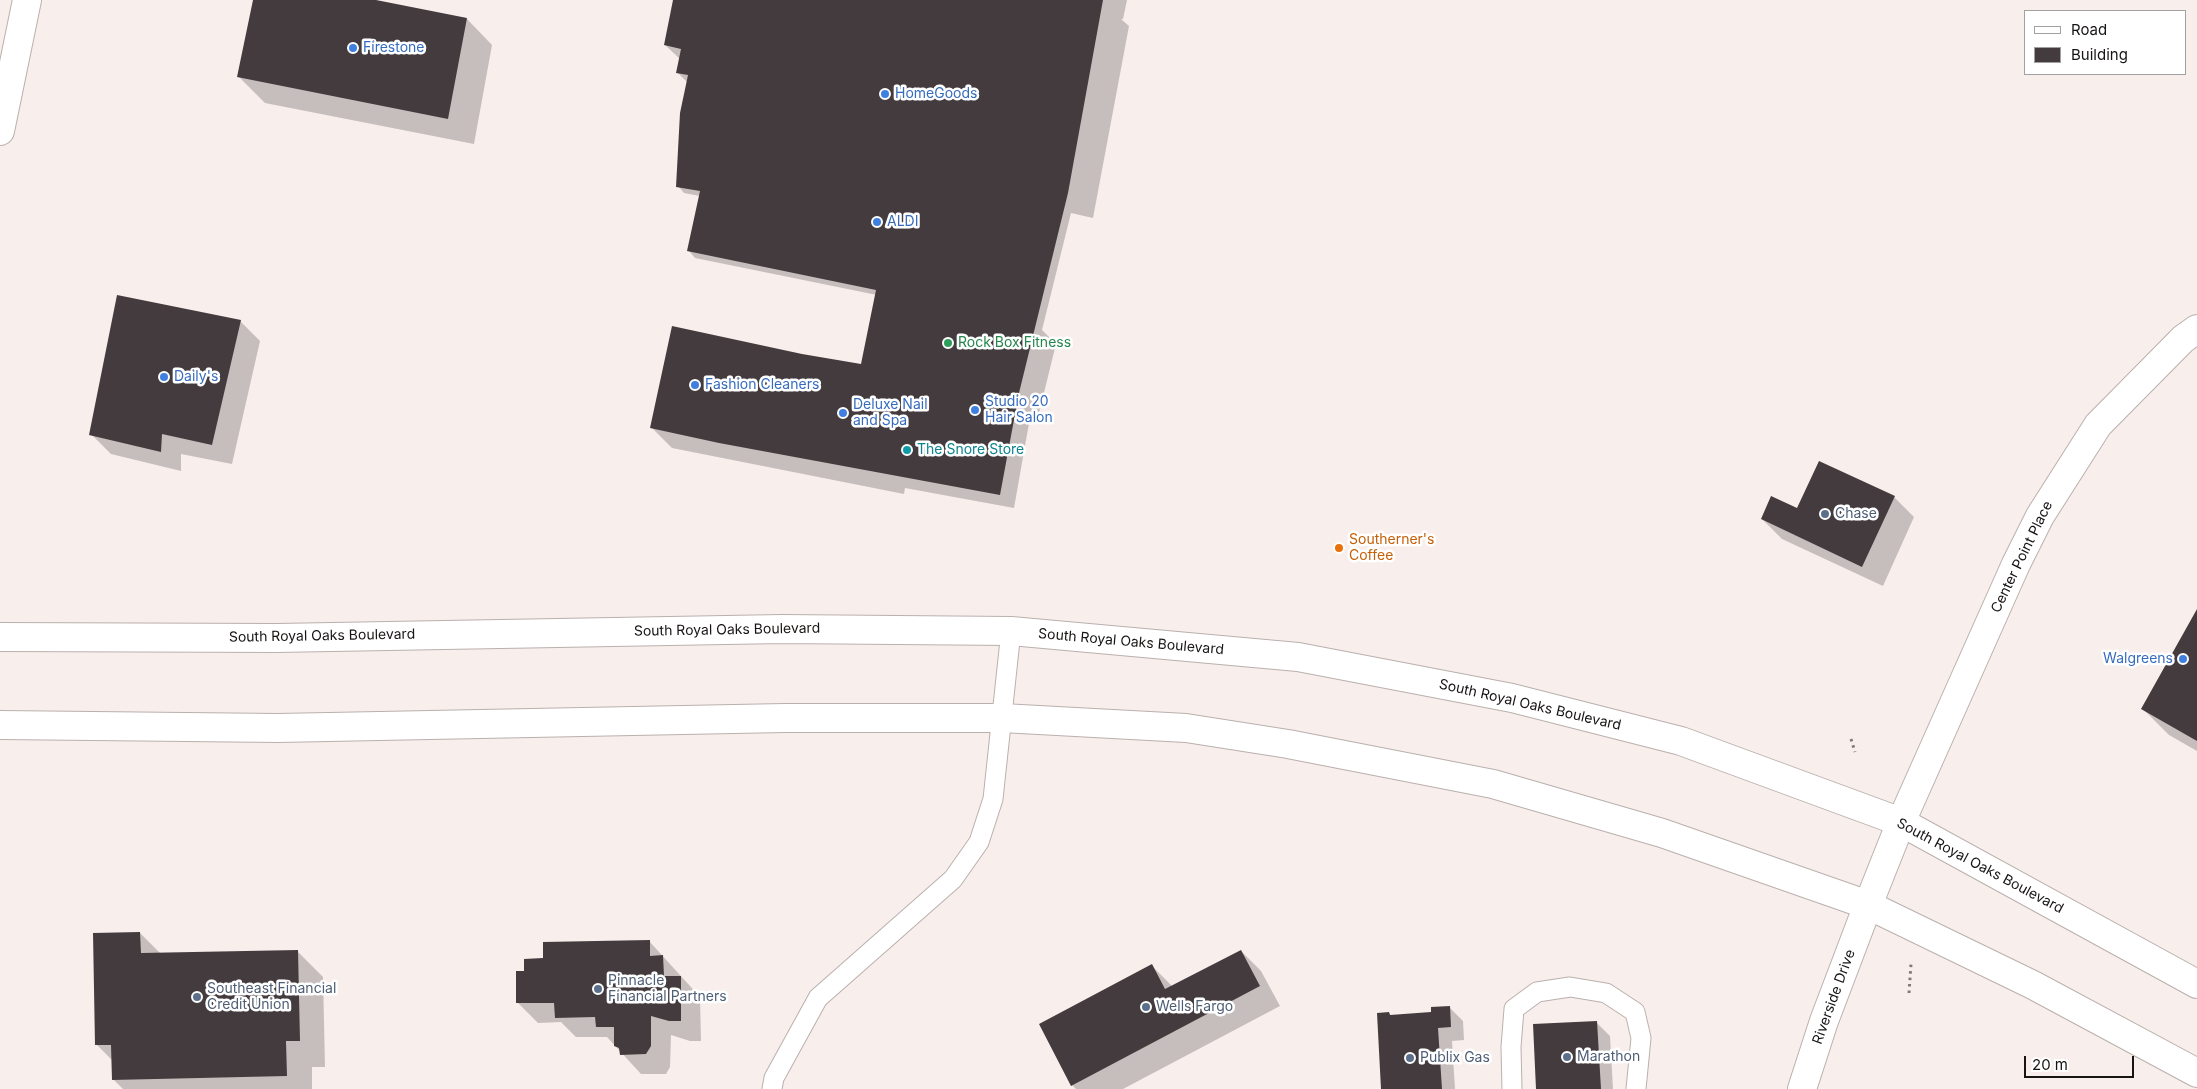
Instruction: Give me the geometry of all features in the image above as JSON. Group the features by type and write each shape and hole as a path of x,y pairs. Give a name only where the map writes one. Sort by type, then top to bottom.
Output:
{"main road":[{"path":"0,131 26,0"},
{"name":"Center Point Place","path":"1868,905 1901,822 2016,564 2040,516 2098,425 2184,339 2197,329"},
{"name":"South Royal Oaks Boulevard","path":"0,637 276,638 782,629 1011,632 1298,656 1512,698 1681,741 1901,822 2197,984"},
{"path":"0,724 278,728 775,718 1002,718 1186,728 1288,744 1486,783 1662,833 1868,905 2034,984 2197,1073"},
{"name":"Riverside Drive","path":"1802,1089 1824,1021 1868,905"}],"lane":[{"path":"772,1089 774,1078 818,998 953,879 979,842 994,799 1011,632"},
{"path":"1512,1089 1511,1047 1514,1009 1537,992 1570,986 1606,993 1636,1012 1641,1038 1636,1089"}],"path":[{"path":"1851,739 1855,752"},
{"path":"1909,993 1911,964"}],"building":[{"name":"Firestone","path":"253,0 376,0 467,18 448,119 237,77"},
{"path":"673,0 1103,0 1068,193 1019,393 1000,495 719,443 650,428 672,326 802,354 861,364 876,290 687,251 700,191 676,187 680,113 688,75 676,73 681,49 664,45"},
{"name":"Daily's","path":"117,295 241,320 212,445 162,434 161,452 89,435"},
{"name":"Chase","path":"1819,461 1895,496 1862,567 1761,519 1771,496 1797,508"},
{"name":"Walgreens","path":"2197,609 2197,741 2141,709"},
{"name":"Southeast Financial Credit Union","path":"140,932 141,953 298,950 300,1041 286,1041 287,1076 112,1080 111,1045 95,1045 93,933"},
{"name":"Pinnacle Financial Partners","path":"650,940 650,956 663,955 664,976 681,976 681,1021 669,1021 651,1016 651,1046 646,1054 620,1055 619,1048 614,1046 614,1027 596,1027 595,1017 555,1018 554,1003 516,1003 516,971 524,971 524,959 543,958 543,942"},
{"name":"Wells Fargo","path":"1241,950 1260,986 1071,1086 1039,1024 1152,964 1165,989"},
{"name":"Publix Gas","path":"1450,1006 1451,1027 1438,1028 1442,1089 1381,1089 1377,1013 1389,1012 1390,1015 1431,1012 1431,1007"},
{"name":"Marathon","path":"1597,1021 1601,1089 1536,1089 1533,1024"}],"place":[{"name":"Firestone","path":"353,48"},
{"name":"HomeGoods","path":"885,94"},
{"name":"ALDI","path":"877,222"},
{"name":"Rock Box Fitness","path":"948,343"},
{"name":"Daily's","path":"164,377"},
{"name":"Fashion Cleaners","path":"695,385"},
{"name":"Studio 20 Hair Salon","path":"975,410"},
{"name":"Deluxe Nail and Spa","path":"843,413"},
{"name":"The Snore Store","path":"907,450"},
{"name":"Chase","path":"1825,514"},
{"name":"Southerner's Coffee","path":"1339,548"},
{"name":"Walgreens","path":"2183,659"},
{"name":"Pinnacle Financial Partners","path":"598,989"},
{"name":"Southeast Financial Credit Union","path":"197,997"},
{"name":"Wells Fargo","path":"1146,1007"},
{"name":"Marathon","path":"1567,1057"},
{"name":"Publix Gas","path":"1410,1058"}]}
